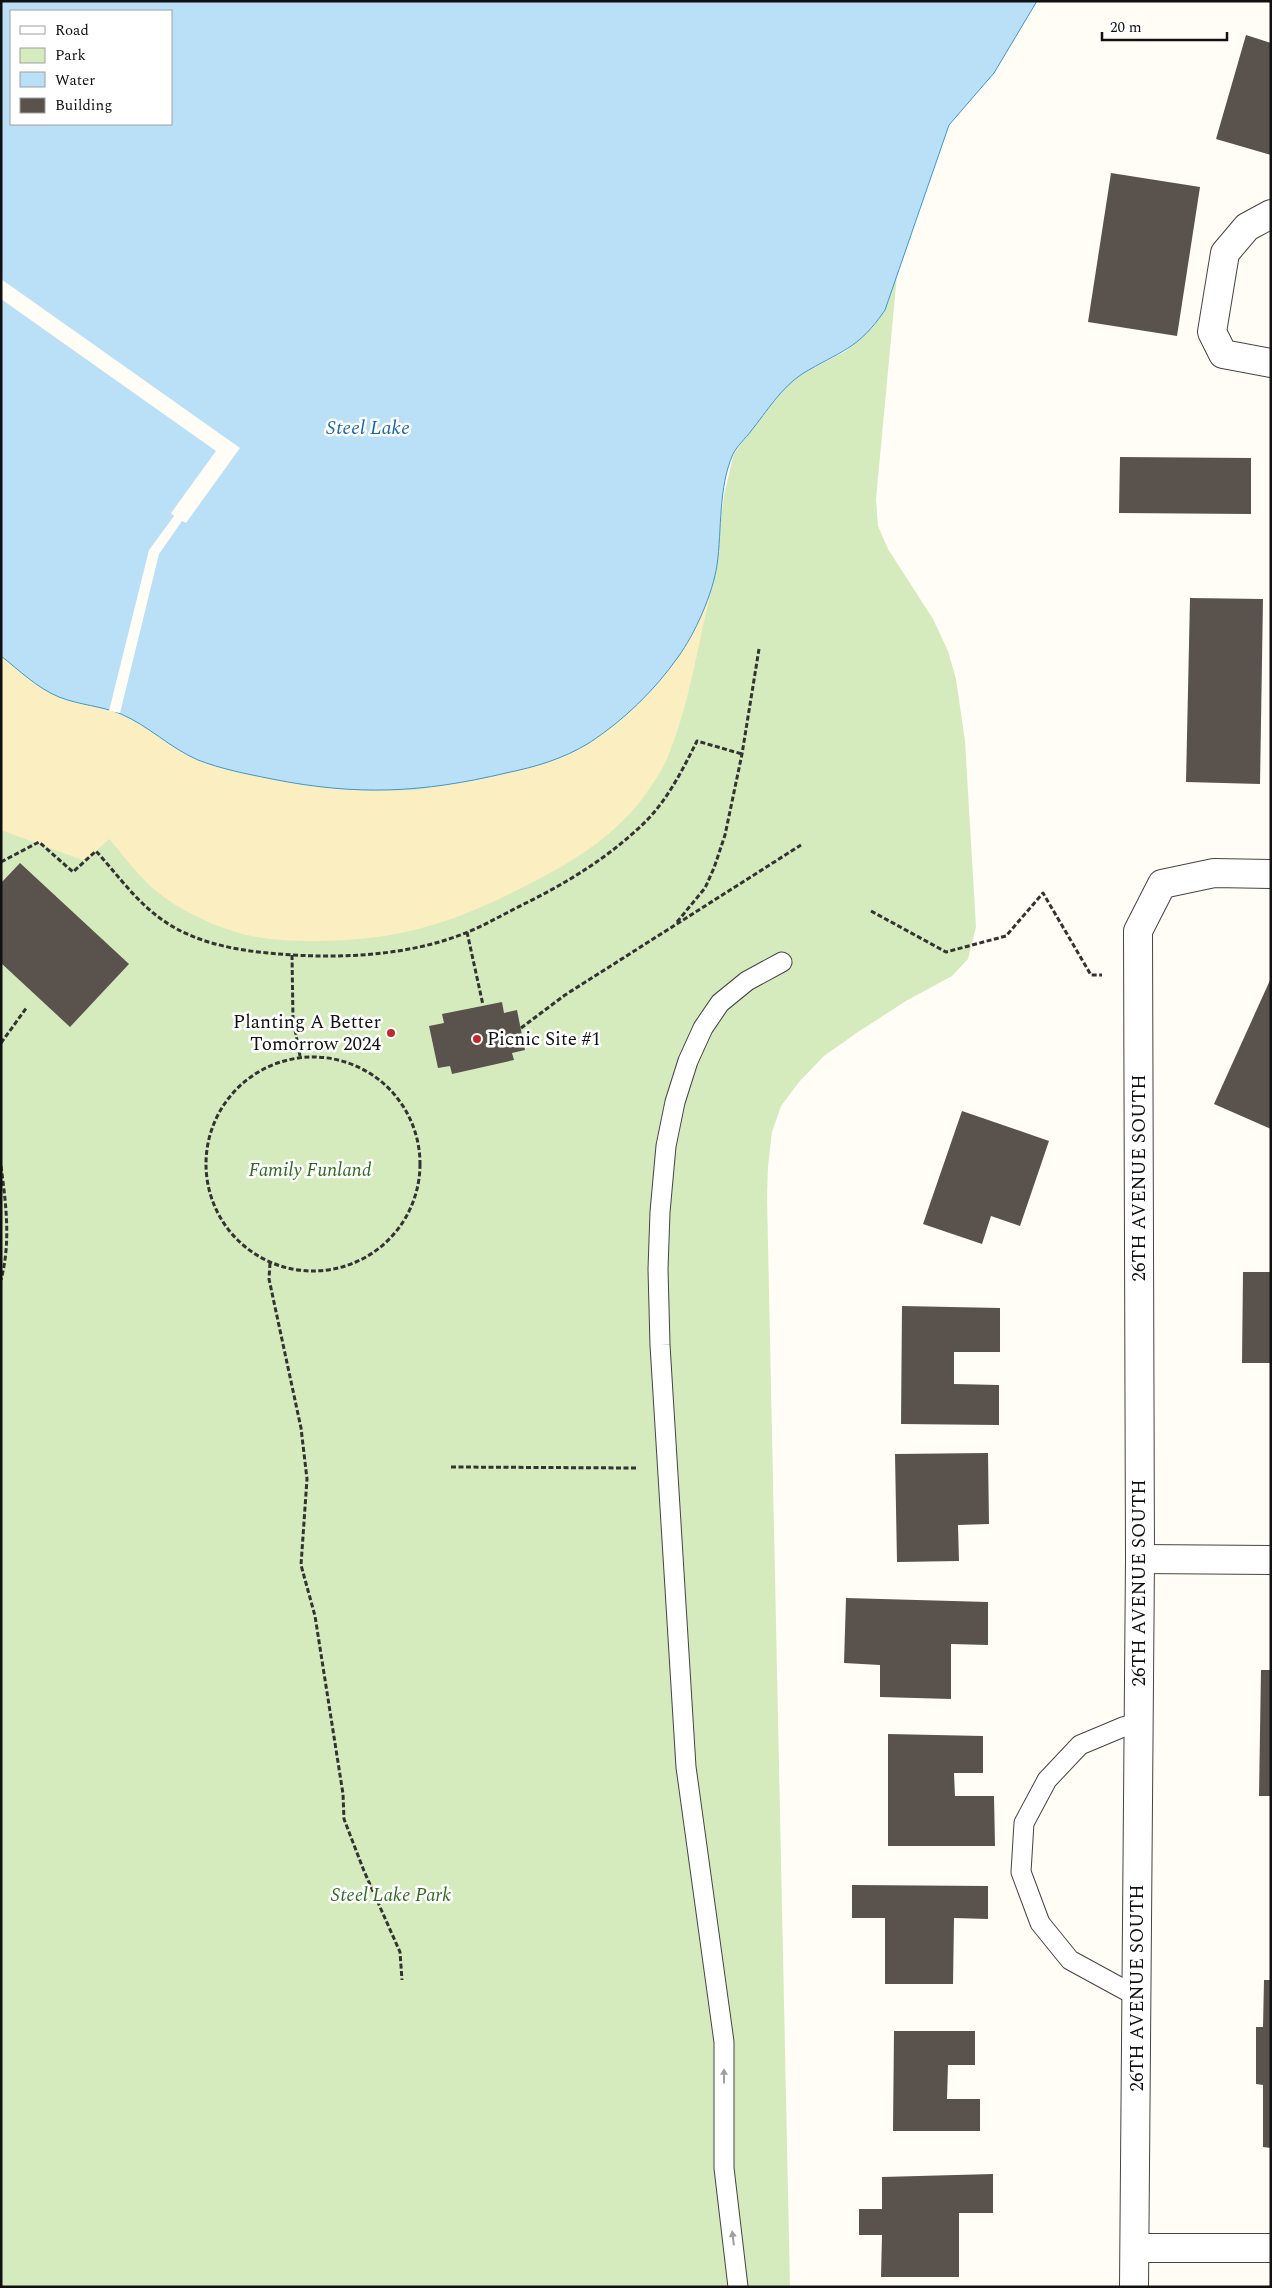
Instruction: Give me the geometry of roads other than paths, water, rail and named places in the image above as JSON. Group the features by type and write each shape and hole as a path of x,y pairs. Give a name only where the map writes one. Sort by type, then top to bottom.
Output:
{"street":[{"path":"1271,214 1247,227 1225,254 1212,332 1223,354 1271,363"},
{"name":"26TH AVENUE SOUTH","path":"1134,2287 1140,1559 1138,932 1162,884 1214,873 1271,874"},
{"path":"1140,1559 1271,1560"},
{"path":"1135,2248 1271,2248"}],"lane":[{"path":"738,2287 724,2168 724,2042 686,1767 660,1345 658,1270 660,1212 666,1146 674,1102 688,1061 703,1028 720,1003 747,981 782,962"},
{"path":"1136,1996 1070,1960 1040,1923 1021,1872 1024,1823 1047,1780 1080,1745 1123,1727 1138,1723"}],"water":[{"name":"Steel Lake","path":"1,1 1037,1 994,73 949,125 885,310 866,334 857,342 802,374 787,386 733,454 725,481 715,576 712,588 691,637 669,669 638,704 589,743 569,754 538,765 475,780 446,785 389,790 333,788 272,779 234,771 198,760 121,714 67,700 36,684 1,656"}],"place":[{"name":"Planting A Better Tomorrow 2024","path":"391,1033"},
{"name":"Picnic Site #1","path":"477,1039"}],"park label":[{"name":"Family Funland","path":"310,1170"},
{"name":"Steel Lake Park","path":"391,1895"}]}
